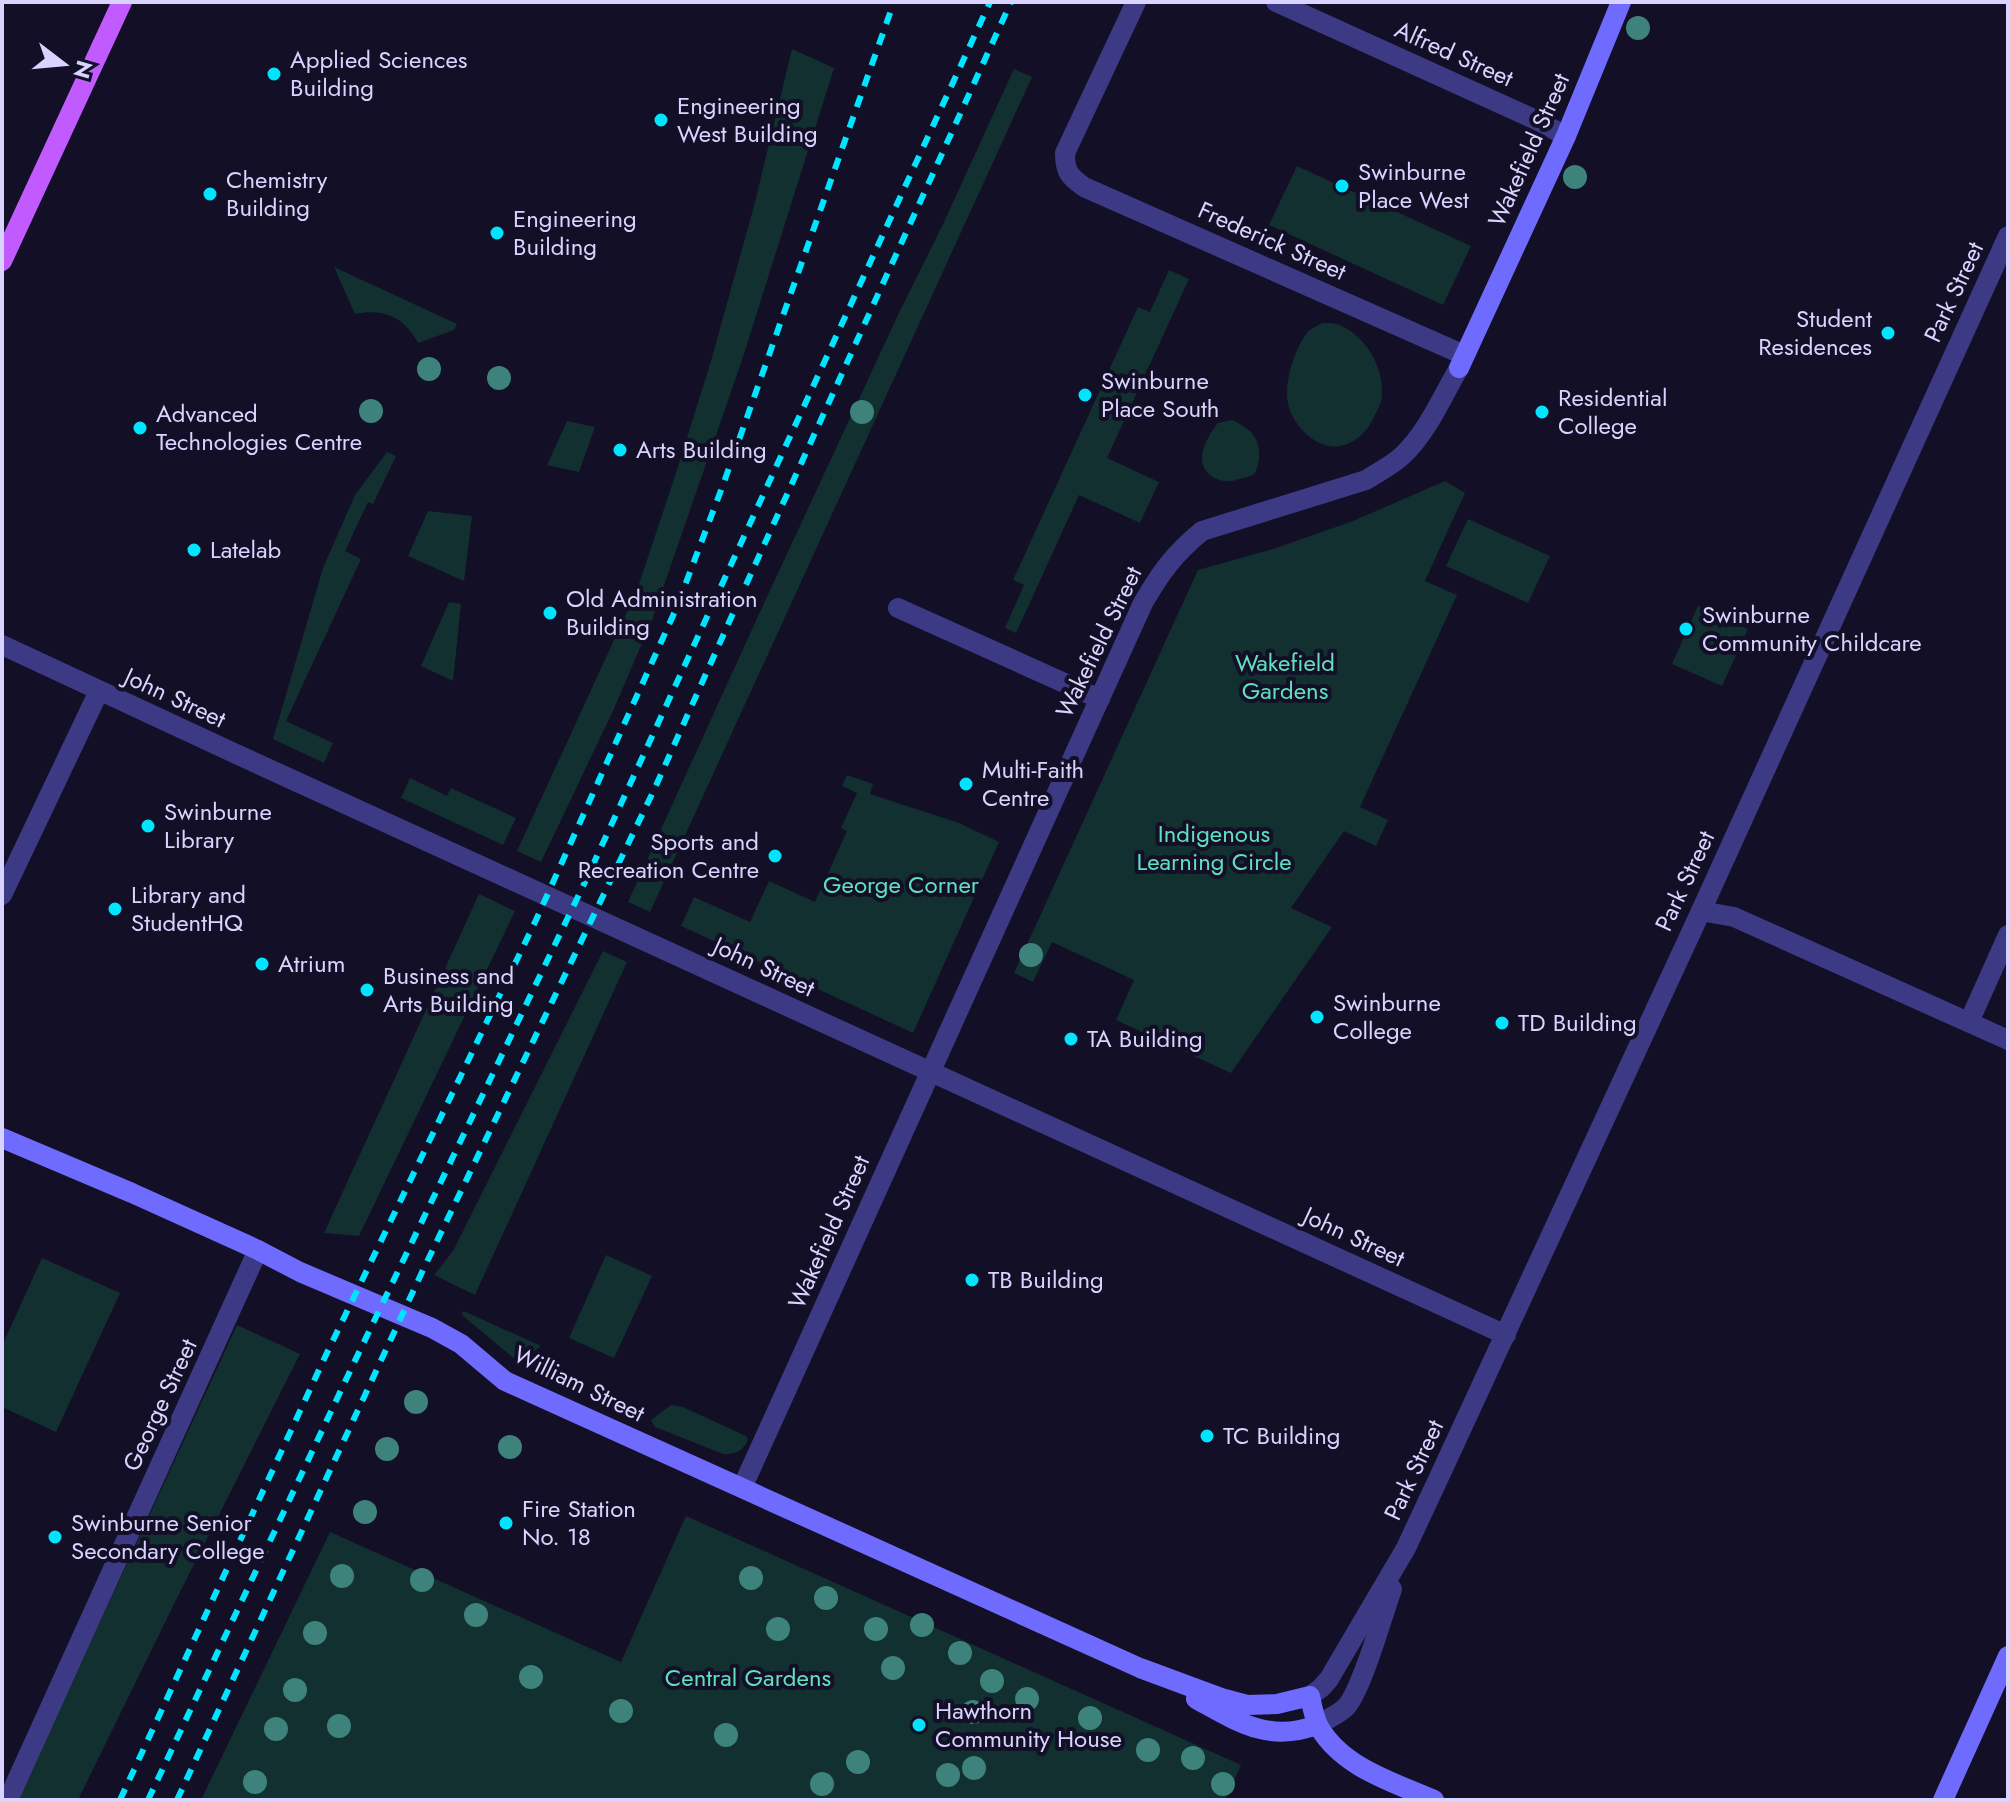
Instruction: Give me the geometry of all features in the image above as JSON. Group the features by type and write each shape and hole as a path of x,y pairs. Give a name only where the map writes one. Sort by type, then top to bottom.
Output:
{"main road":[{"path":"2,261 122,2"}],"street":[{"name":"Frederick Street","path":"1136,2 1065,153 1065,166 1071,178 1084,187 1461,362"},
{"name":"Alfred Street","path":"1276,2 1566,136"},
{"name":"Wakefield Street","path":"742,1488 1143,603 1160,573 1182,547 1202,531 1366,480 1403,455 1421,434 1461,362 1566,136 1621,2"},
{"name":"Park Street","path":"1310,1696 1329,1679 1406,1548 1701,911 2008,236"},
{"path":"898,608 1100,699"},
{"name":"John Street","path":"2,645 1506,1335"},
{"path":"2,895 108,695"},
{"path":"1701,911 1734,917 2008,1040"},
{"path":"1969,1022 2008,935"},
{"name":"William Street","path":"2,1138 432,1328 461,1344 505,1381 1140,1668 1247,1705 1277,1704 1310,1696"},
{"name":"George Street","path":"8,1800 258,1250"},
{"name":"Park Street","path":"1317,1725 1345,1708 1356,1691 1406,1548"},
{"path":"1943,1800 2008,1656"},
{"name":"William Street","path":"1140,1668 1254,1728 1288,1733 1317,1725"},
{"path":"1310,1696 1317,1725 1341,1754 1352,1763 1434,1800"}],"green space":[{"path":"792,49 834,68 743,357 652,620 613,711 541,862 517,851 637,590 711,361 754,206"},
{"path":"1014,69 1032,77 650,912 628,902"},
{"path":"1297,166 1471,246 1443,305 1269,225"},
{"path":"334,267 457,324 454,330 418,343 407,327 392,316 375,312 355,314"},
{"path":"1169,270 1189,279 1107,458 1159,482 1140,523 1079,495 1016,633 1005,628 1024,585 1013,580 1138,307 1150,312"},
{"path":"1322,323 1340,325 1359,338 1373,357 1381,379 1381,402 1370,424 1356,440 1341,446 1323,444 1307,435 1295,420 1288,403 1289,376 1298,348 1309,331"},
{"path":"1232,420 1246,428 1258,444 1257,469 1254,474 1236,480 1218,480 1204,468 1204,447 1218,423"},
{"path":"567,421 595,427 579,472 547,465"},
{"path":"387,452 396,456 373,504 368,502 345,551 361,559 286,721 333,743 324,763 273,739 323,568 355,495"},
{"name":"Wakefield Gardens","path":"1445,481 1465,493 1425,581 1457,595 1360,807 1388,820 1376,846 1344,831 1291,908 1332,927 1231,1073 1116,1020 1134,980 1052,942 1033,982 1014,973 1198,570 1276,548 1353,521"},
{"path":"428,511 472,516 464,581 408,556"},
{"path":"1468,519 1550,556 1528,603 1446,566"},
{"path":"449,602 461,604 453,681 421,666"},
{"path":"1698,606 1748,629 1722,686 1672,664"},
{"name":"George Corner","path":"847,775 873,784 870,794 959,823 999,842 913,1033 681,926 694,897 750,922 769,881 815,902 847,831 841,828 857,793 842,786"},
{"path":"410,778 447,796 451,788 516,818 503,845 401,798"},
{"path":"479,894 515,911 359,1236 324,1233"},
{"path":"603,951 627,962 475,1295 434,1275 453,1251"},
{"path":"606,1255 652,1276 614,1358 569,1338"},
{"path":"42,1258 120,1293 56,1432 2,1407 2,1346"},
{"path":"463,1311 541,1346 523,1360 516,1360 463,1316"},
{"path":"237,1325 300,1354 78,1800 18,1800"},
{"path":"671,1405 683,1407 746,1436 748,1439 744,1447 723,1454 655,1427 651,1420"},
{"name":"Central Gardens","path":"686,1516 1241,1765 1225,1800 201,1800 330,1532 621,1662"}],"railway":[{"path":"120,1800 325,1357 536,920 676,609 894,2"},
{"path":"148,1800 585,882 990,2"},
{"path":"177,1800 423,1270 654,790 1011,2"}],"place":[{"name":"Applied Sciences Building","path":"274,74"},
{"name":"Engineering West Building","path":"661,120"},
{"name":"Swinburne Place West","path":"1342,186"},
{"name":"Chemistry Building","path":"210,194"},
{"name":"Engineering Building","path":"497,233"},
{"name":"Student Residences","path":"1888,333"},
{"name":"Swinburne Place South","path":"1085,395"},
{"name":"Residential College","path":"1542,412"},
{"name":"Advanced Technologies Centre","path":"140,428"},
{"name":"Arts Building","path":"620,450"},
{"name":"Latelab","path":"194,550"},
{"name":"Old Administration Building","path":"550,613"},
{"name":"Swinburne Community Childcare","path":"1686,629"},
{"name":"Multi-Faith Centre","path":"966,784"},
{"name":"Swinburne Library","path":"148,826"},
{"name":"Sports and Recreation Centre","path":"775,856"},
{"name":"Library and StudentHQ","path":"115,909"},
{"name":"Atrium","path":"262,964"},
{"name":"Business and Arts Building","path":"367,990"},
{"name":"Swinburne College","path":"1317,1017"},
{"name":"TD Building","path":"1502,1023"},
{"name":"TA Building","path":"1071,1039"},
{"name":"TB Building","path":"972,1280"},
{"name":"TC Building","path":"1207,1436"},
{"name":"Fire Station No. 18","path":"506,1523"},
{"name":"Swinburne Senior Secondary College","path":"55,1537"},
{"name":"Hawthorn Community House","path":"919,1725"}],"park label":[{"name":"Indigenous Learning Circle","path":"1214,848"}]}
